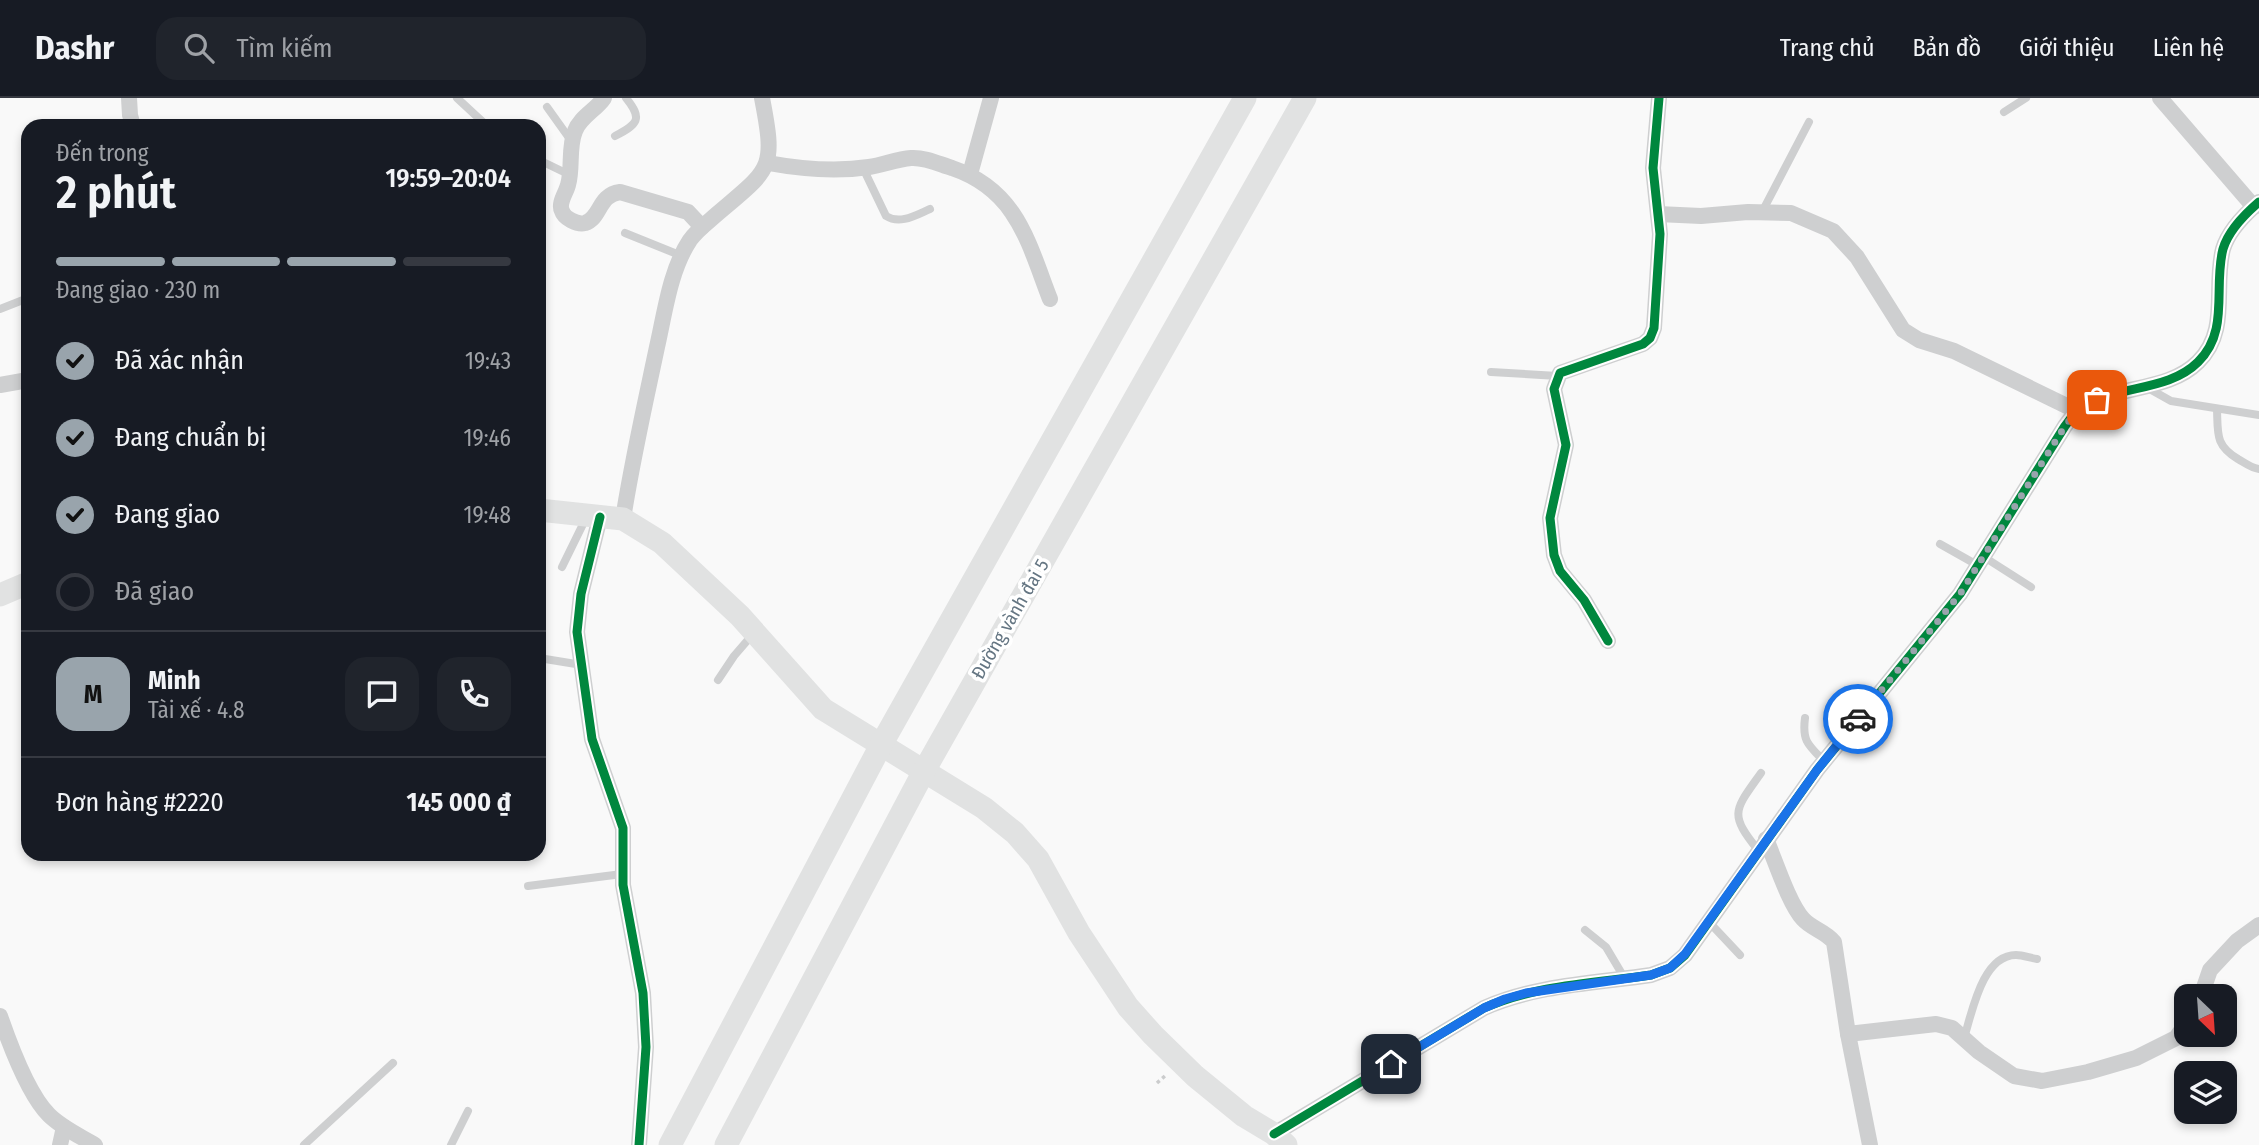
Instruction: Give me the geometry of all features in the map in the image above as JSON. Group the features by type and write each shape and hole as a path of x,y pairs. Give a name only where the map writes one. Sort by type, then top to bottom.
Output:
{"main road":[{"path":"670,1145 881,745 1245,98"},
{"name":"Đường vành đai 5","path":"726,1145 924,771 1305,98"},
{"path":"546,511 623,519 662,543 755,632 823,709 984,808 1015,833 1038,859 1079,933 1128,1007 1195,1076 1244,1116 1280,1140"},
{"path":"0,594 21,586"}],"street":[{"path":"129,98 132,119"},
{"path":"604,98 579,123 572,142 570,175 561,206 566,218 585,223 592,218 604,199 611,193 620,192 688,212 702,227"},
{"path":"623,519 632,460 664,315 682,256 691,239 702,227 756,181 768,163 770,147 762,98"},
{"path":"970,174 991,98"},
{"path":"1608,641 1584,600 1560,571 1554,555 1550,518 1566,445 1554,389 1558,376 1643,344 1650,338 1654,328 1660,234 1653,168 1659,98"},
{"path":"1280,1140 1484,1008 1526,993 1651,975 1670,968 1685,954 1824,761 1960,594 2077,411 2097,400 2174,377 2197,363 2212,344 2218,326 2224,247 2230,234 2256,204 2160,98"},
{"path":"768,163 818,170 863,168 909,158 923,158 970,174 999,194 1012,211 1024,230 1050,299"},
{"path":"1658,214 1701,216 1791,213 1833,231 1857,257 1903,330 1919,340 1954,351 2077,411"},
{"path":"0,385 21,381"},
{"path":"594,516 577,632 595,752 623,828 622,874 643,993 646,1047 639,1145"},
{"path":"1762,845 1797,912 1805,922 1827,934 1834,942 1848,1034 1870,1145"},
{"path":"2205,984 2210,970 2237,941 2259,925"},
{"path":"0,1016 10,1045 38,1100 49,1115 96,1145"},
{"path":"1848,1034 1936,1024 1952,1028 2014,1076 2042,1081 2088,1072 2136,1058 2174,1039"},
{"path":"60,1145 64,1127"}],"lane":[{"path":"457,98 480,119"},
{"path":"615,136 630,128 636,121 634,108 626,98"},
{"path":"2004,112 2026,98"},
{"path":"547,107 572,142"},
{"path":"1762,212 1809,122"},
{"path":"546,163 570,175"},
{"path":"863,168 886,216 890,219 901,220 930,209"},
{"path":"625,233 682,256"},
{"path":"0,309 21,301"},
{"path":"1491,372 1558,376"},
{"path":"2143,386 2171,401 2259,415"},
{"path":"2217,409 2218,439 2225,451 2259,469"},
{"path":"562,566 594,516"},
{"path":"1940,544 2031,587"},
{"path":"718,680 755,632"},
{"path":"546,659 582,665"},
{"path":"1805,718 1803,735 1808,746 1824,761"},
{"path":"1761,774 1742,800 1737,813 1739,825 1762,845"},
{"path":"528,886 622,874"},
{"path":"1708,921 1740,955"},
{"path":"1585,930 1606,947 1625,979"},
{"path":"1964,1038 1987,971 1997,962 2014,955 2037,959"},
{"path":"304,1145 393,1063"},
{"path":"451,1145 468,1111"}],"cycle path":[{"path":"1608,641 1584,600 1560,571 1554,555 1550,518 1566,445 1554,389 1560,373 1643,344 1650,338 1654,328 1660,234 1653,168 1659,98"},
{"path":"1274,1134 1484,1008 1524,994 1651,975 1670,968 1685,955 1817,770 1960,594 2073,416 2079,410 2108,396 2171,379 2198,362 2208,350 2217,323 2223,249 2238,224 2259,202"},
{"path":"600,517 581,594 577,632 592,739 623,828 623,885 643,993 646,1047 639,1145"}],"way so far":[{"path":"1858,719 1960,594 2065,426 2077,411 2097,400"}],"route":[{"path":"1391,1064 1484,1008 1505,999 1526,993 1651,975 1670,968 1685,954 1766,839 1858,719"}]}
